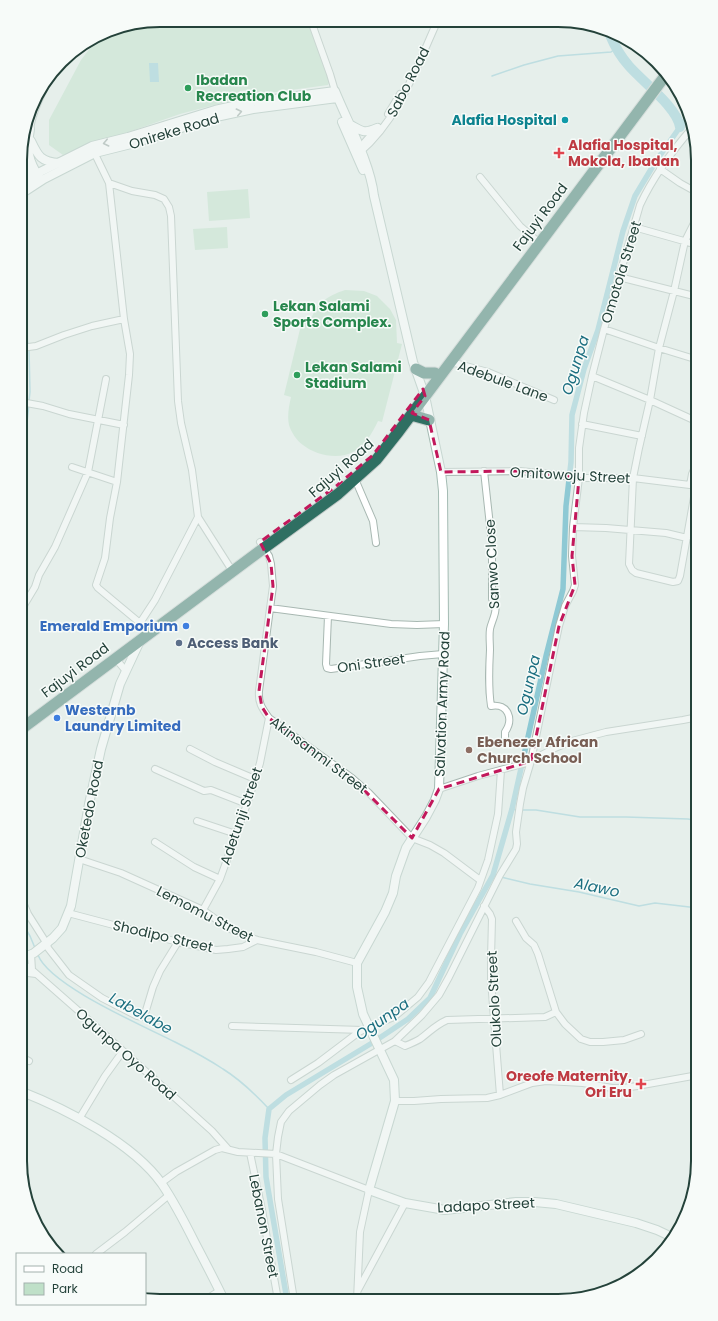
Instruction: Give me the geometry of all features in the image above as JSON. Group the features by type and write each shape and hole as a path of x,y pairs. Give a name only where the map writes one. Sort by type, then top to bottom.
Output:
{"highway":[{"name":"Fajuyi Road","path":"27,718 114,657 140,641 335,487 373,455 451,362 652,88 659,74"},
{"name":"Fajuyi Road","path":"262,545 338,494 365,471 386,448 411,415 435,372 535,239 652,88 663,78"},
{"path":"416,369 424,374 435,372"},
{"path":"411,415 429,420"},
{"name":"Fajuyi Road","path":"27,725 114,657 142,627 231,569"}],"main road":[{"name":"Salvation Army Road","path":"333,95 358,152"},
{"name":"Salvation Army Road","path":"333,95 349,124 374,196 416,369 424,393 441,472 444,509 444,654 439,789 435,800 412,838 400,862 393,893 385,912 357,963 357,987 368,1030 379,1048 394,1080 395,1101 369,1190"},
{"name":"Onireke Road","path":"27,189 60,163 93,149 131,144 216,117 333,95"},
{"path":"349,124 359,130 368,132 377,128"},
{"path":"30,132 33,156 41,177"},
{"path":"27,172 29,139"},
{"path":"31,141 36,152 45,161 60,163"},
{"name":"Onireke Road","path":"27,182 41,177 93,149"},
{"path":"28,152 41,177"},
{"name":"Oketedo Road","path":"27,956 46,945 62,928 71,906 79,859 102,749 114,702 126,670 140,641"},
{"path":"27,1094 45,1101 79,1119 113,1139 137,1157 161,1183 180,1215 221,1294"},
{"name":"Ladapo Street","path":"369,1190 405,1203 444,1210 516,1202 556,1204 658,1230 668,1235"}],"street":[{"path":"313,27 330,74 333,95"},
{"name":"Sabo Road","path":"358,152 390,110 403,89 431,27"},
{"name":"Sabo Road","path":"358,152 377,136 398,107 435,27"},
{"name":"Omotola Street","path":"293,1294 278,1199 274,1154 281,1122 289,1111 320,1085 379,1048 395,1042 422,1016 439,995 499,876 516,849 516,832 523,788 559,626 565,606 575,585 572,556 578,448 592,376 604,329 640,206 648,188 660,169 675,147 688,133"},
{"path":"93,149 109,183 130,361 130,375 117,482 110,518 105,558 96,585 142,627 198,517"},
{"path":"660,169 691,189"},
{"path":"480,177 520,226 535,239"},
{"path":"109,183 132,191 155,195 164,199 169,207 171,216 178,401 181,423 192,470 198,517 231,569"},
{"path":"634,227 691,243"},
{"path":"691,229 685,241 659,348 650,400 633,478 629,564 636,574 673,582 678,581 691,512"},
{"path":"619,277 691,295"},
{"path":"27,347 36,346 92,326 124,319"},
{"path":"604,329 691,358"},
{"name":"Adebule Lane","path":"451,362 488,372 554,400"},
{"path":"592,376 691,419"},
{"path":"27,599 35,587 39,575 55,547 88,472 106,379"},
{"path":"27,403 43,406 69,414 124,425"},
{"path":"582,424 642,436"},
{"path":"72,467 117,482"},
{"name":"Sanwo Close","path":"484,471 492,544 492,600 494,602 496,612 490,629 489,695 491,706 497,705 508,713 509,719 508,727 505,732 505,739"},
{"name":"Omitowoju Street","path":"441,472 520,471 576,478 633,478 691,485"},
{"path":"355,479 373,521 376,543"},
{"path":"573,527 666,533 687,538"},
{"name":"Akinsanmi Street","path":"262,545 269,556 273,575 273,586 258,700 269,718 352,778 369,793 412,838"},
{"path":"270,608 391,624 444,624"},
{"name":"Oni Street","path":"328,616 326,664 327,668 330,669 444,654"},
{"path":"114,657 126,670"},
{"name":"Adetunji Street","path":"203,910 220,879 247,804 264,744 269,718"},
{"path":"439,789 529,762 572,741 606,732 691,718"},
{"path":"190,749 215,762 255,779"},
{"path":"155,769 204,791 211,790 247,804"},
{"path":"291,1080 368,1030 394,1018 418,997 429,982 460,925 488,860 498,814 501,770"},
{"path":"197,821 236,834"},
{"path":"412,838 430,845 444,853 480,880"},
{"path":"155,842 194,867 220,879"},
{"name":"Lemomu Street","path":"79,859 120,873 203,910 228,928 257,940 316,952 357,963"},
{"name":"Olukolo Street","path":"484,906 492,919 491,958 500,1096"},
{"path":"27,912 46,945 69,975 102,998 137,1016 144,1017 153,987 160,971 178,942"},
{"name":"Shodipo Street","path":"68,913 178,942 216,950 243,947 257,940"},
{"path":"516,921 526,938 534,945 538,954 556,1012 573,1032 581,1039 586,1041 603,1042 624,1040 641,1034"},
{"path":"27,972 34,972 33,953"},
{"name":"Ogunpa Oyo Road","path":"27,966 212,1131 228,1149"},
{"path":"395,1042 405,1046 413,1043 421,1039 437,1024 447,1020 545,1017 556,1012"},
{"path":"232,1026 368,1030"},
{"path":"79,1119 105,1076 123,1051"},
{"path":"395,1101 487,1098 500,1096 532,1083 546,1081 583,1082 612,1088 623,1088 691,1076"},
{"path":"161,1183 176,1172 215,1150 222,1148 228,1149"},
{"name":"Lebanon Street","path":"228,1149 238,1152 274,1154 369,1190"},
{"name":"Lebanon Street","path":"252,1153 277,1294"},
{"path":"357,1292 360,1232 369,1190"},
{"path":"97,1253 125,1232 168,1195"},
{"path":"357,1292 405,1203"},
{"path":"214,1294 219,1291"}],"highlighted area":[{"path":"423,389 425,396 412,413 429,420 441,472 520,471 579,478 572,556 575,585 559,626 531,761 439,789 412,838 352,778 269,718 262,707 259,691 273,586 271,564 260,542 335,487 373,455"}],"green space":[{"name":"Ibadan Recreation Club","path":"312,27 331,78 328,85 254,95 250,90 240,91 237,99 180,114 63,155 49,145 49,120 81,60 93,45 117,34 142,28"},
{"path":"248,189 250,218 209,221 207,192"},
{"path":"227,227 228,248 195,250 193,229"},
{"path":"345,290 364,291 377,296 390,309 396,320 397,343 402,344 382,422 378,421 368,439 353,452 341,456 334,456 320,454 303,445 296,439 288,422 288,411 291,397 284,395 302,321 310,323 315,311 327,298"}],"water":[{"path":"149,63 158,63 159,82 150,82"}],"waterway":[{"path":"612,39 623,59 673,111 678,119 680,127"},
{"path":"492,76 524,65 558,56 611,52 616,48"},
{"name":"Ogunpa","path":"286,1294 266,1177 265,1138 269,1109 286,1095 372,1043 408,1019 430,998 460,934 493,875 512,809 546,656 563,589 566,506 571,462 572,415 584,369 598,330 623,231 635,196 656,161 685,121"},
{"name":"Labelabe","path":"27,337 28,346"},
{"name":"Labelabe","path":"29,349 29,401"},
{"name":"Labelabe","path":"27,422 29,405"},
{"name":"Ogunpa","path":"512,809 517,810"},
{"path":"521,810 536,810 580,817 691,820"},
{"name":"Alawo","path":"493,875 498,876"},
{"name":"Alawo","path":"501,877 530,884 579,892 639,906 655,903 691,907"},
{"name":"Labelabe","path":"27,931 35,948"},
{"name":"Labelabe","path":"38,955 46,967 78,992 121,1016 181,1045 229,1073 241,1082 269,1109"}],"place":[{"name":"Ibadan Recreation Club","path":"188,88"},
{"name":"Alafia Hospital","path":"565,120"},
{"name":"Alafia Hospital, Mokola, Ibadan","path":"559,153"},
{"name":"Lekan Salami Sports Complex.","path":"265,314"},
{"name":"Lekan Salami Stadium","path":"297,375"},
{"name":"Emerald Emporium","path":"186,626"},
{"name":"Access Bank","path":"179,643"},
{"name":"Westernb Laundry Limited","path":"57,718"},
{"name":"Ebenezer African Church School","path":"469,750"},
{"name":"Oreofe Maternity, Ori Eru","path":"641,1084"}]}
